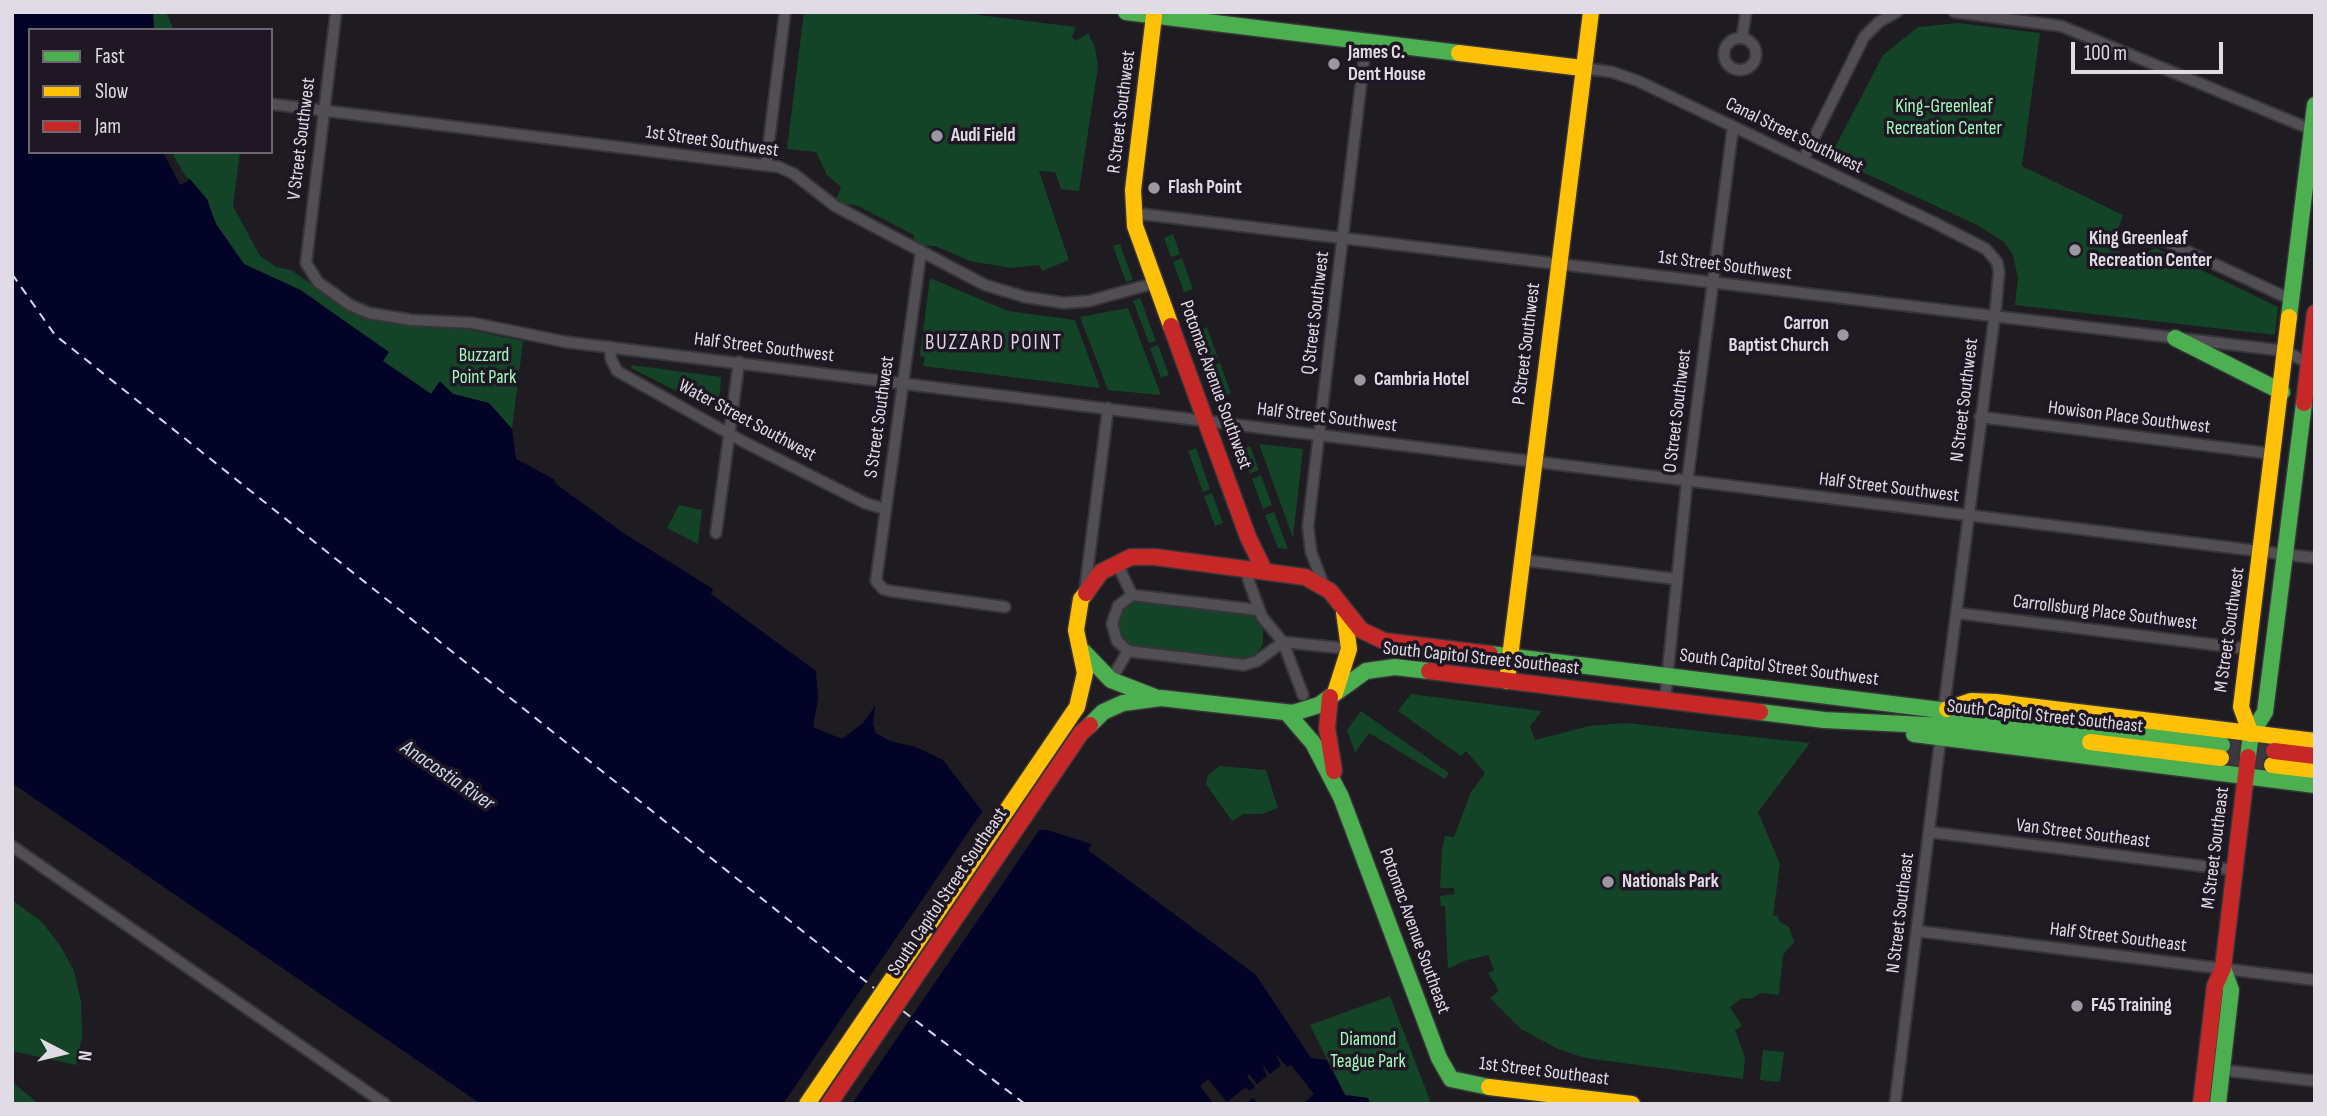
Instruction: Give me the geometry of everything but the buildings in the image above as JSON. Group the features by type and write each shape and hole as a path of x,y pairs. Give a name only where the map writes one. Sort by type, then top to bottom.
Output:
{"main road":[{"path":"1126,12 1582,68"},
{"name":"P Street Southwest","path":"1507,681 1591,12"},
{"name":"R Street Southwest","path":"1133,213 1154,16"},
{"name":"M Street Southwest","path":"2251,733 2241,707 2282,392 2315,106"},
{"name":"Potomac Avenue Southwest","path":"1133,213 1248,537 1264,570"},
{"path":"2251,733 2265,712 2315,313"},
{"path":"2175,338 2282,392"},
{"path":"807,1104 1080,699 1085,673 1076,621 1085,591 1108,567 1139,556 1264,570 1305,577 1325,586"},
{"name":"South Capitol Street Southwest","path":"1325,586 1362,630 1384,641 1668,676 1942,725 2221,752"},
{"path":"1332,695 1349,649 1343,608"},
{"path":"1081,648 1111,680 1161,698"},
{"name":"South Capitol Street Southeast","path":"829,1104 1086,727 1103,712 1123,703 1161,698 1288,713 1308,709 1359,674 1384,667 1824,720 1942,725"},
{"name":"Potomac Avenue Southeast","path":"1332,695 1328,735 1341,797"},
{"path":"1942,725 1971,701 1982,701 2315,741"},
{"name":"Potomac Avenue Southeast","path":"1288,713 1313,743 1341,797 1439,1058 1451,1079"},
{"path":"1942,725 2315,785"},
{"name":"M Street Southeast","path":"2200,1104 2215,986 2222,968 2251,733"},
{"path":"2315,756 2273,758 2315,770"},
{"name":"M Street Southeast","path":"2218,1104 2231,989 2222,968"},
{"name":"1st Street Southeast","path":"1451,1079 1465,1084 1633,1104"}],"street":[{"name":"V Street Southwest","path":"308,270 306,260 335,12"},
{"path":"766,165 785,12"},
{"path":"1742,38 1746,12"},
{"path":"1803,160 1864,37 1879,22 1897,12"},
{"path":"1954,12 2061,26 2314,130"},
{"name":"Q Street Southwest","path":"1325,586 1314,565 1308,538 1366,42"},
{"name":"Canal Street Southwest","path":"1582,68 1632,78 1986,249"},
{"name":"1st Street Southwest","path":"273,104 766,165 789,171 835,206 995,289 1053,302 1106,299 1156,283"},
{"name":"O Street Southwest","path":"1665,700 1687,481 1733,127"},
{"name":"1st Street Southwest","path":"1133,213 2286,351 2309,364"},
{"path":"2131,240 2165,241 2292,300"},
{"name":"N Street Southwest","path":"1942,725 1999,269 1986,249"},
{"name":"S Street Southwest","path":"921,251 877,577 880,587 890,591 1004,607"},
{"name":"Half Street Southwest","path":"308,270 318,282 351,304 379,315 473,323 557,341 2315,558"},
{"name":"Water Street Southwest","path":"610,347 611,359 617,371 844,492 886,509"},
{"path":"716,533 739,362"},
{"path":"1085,591 1108,408"},
{"name":"Howison Place Southwest","path":"1980,417 2274,454"},
{"path":"1522,560 1676,579"},
{"path":"1121,572 1132,595"},
{"path":"1248,579 1258,610 1283,642 1303,695"},
{"path":"1258,610 1132,595 1118,606 1112,624 1117,640 1128,651 1244,665 1257,661 1283,642 1341,648"},
{"name":"Carrollsburg Place Southwest","path":"1956,613 2249,649"},
{"path":"1115,673 1128,651"},
{"name":"N Street Southeast","path":"1895,1104 1942,725"},
{"name":"Van Street Southeast","path":"1929,832 2234,870"},
{"path":"12,846 386,1104"},
{"name":"Half Street Southeast","path":"1917,931 2315,980"},
{"path":"2222,1070 2315,1081"}],"green space":[{"path":"153,12 166,12 173,28 154,28"},
{"name":"Audi Field","path":"804,12 955,12 1076,27 1072,37 1076,41 1088,33 1095,47 1098,67 1079,191 1061,189 1055,172 1039,171 1069,260 1042,271 1039,265 1011,268 970,261 935,246 913,245 914,235 856,205 835,203 841,187 827,175 816,152 787,149"},
{"name":"King-Greenleaf Recreation Center","path":"1958,23 2040,33 2022,166 2123,215 2114,240 2121,255 2135,258 2156,248 2278,307 2275,335 2015,305 2018,278 2013,255 2004,242 1977,225 1830,157 1883,55 1918,27"},
{"name":"Buzzard Point Park","path":"172,154 240,154 233,206 260,256 276,267 291,270 353,313 406,326 471,330 523,341 512,429 489,403 453,394 440,382 431,394 383,361 388,352 301,290 244,264 216,224 206,202"},
{"path":"1173,234 1180,254 1171,257 1164,238"},
{"path":"1120,244 1133,280 1126,282 1113,246"},
{"path":"1182,258 1193,289 1184,292 1173,262"},
{"path":"930,278 1008,311 1075,320 1100,388 923,366 925,357 920,356"},
{"path":"1140,298 1156,341 1149,343 1133,301"},
{"path":"1128,308 1161,395 1108,390 1080,317"},
{"path":"1207,327 1218,358 1209,361 1198,331"},
{"path":"1158,345 1169,375 1161,378 1150,348"},
{"path":"1220,363 1231,393 1222,396 1211,366"},
{"path":"632,365 721,377 719,407 714,410 631,368"},
{"path":"1259,444 1303,449 1293,538"},
{"path":"1250,446 1259,470 1250,474 1241,449"},
{"path":"1196,448 1210,489 1203,492 1188,451"},
{"path":"1261,475 1272,505 1263,509 1252,479"},
{"path":"1212,493 1223,523 1215,526 1204,496"},
{"path":"679,505 702,510 698,544 667,528"},
{"path":"1274,512 1288,549 1278,548 1265,515"},
{"path":"1136,599 1251,614 1263,627 1263,645 1254,656 1242,660 1134,647 1123,642 1115,626 1124,605"},
{"name":"Nationals Park","path":"1411,694 1542,711 1530,726 1535,740 1589,726 1626,723 1810,743 1758,812 1780,864 1773,916 1777,915 1780,922 1789,927 1794,942 1783,955 1779,995 1761,993 1750,999 1742,998 1730,1007 1742,1026 1735,1030 1745,1057 1743,1079 1585,1058 1558,1049 1521,1029 1490,998 1499,991 1488,973 1494,970 1488,955 1464,961 1448,969 1445,906 1441,906 1440,896 1455,894 1454,888 1440,888 1442,849 1445,836 1454,837 1471,792 1485,773 1466,751 1461,756 1398,711"},
{"path":"1361,711 1449,773 1445,779 1369,733 1355,753 1347,730"},
{"path":"1220,766 1266,770 1278,808 1262,814 1243,814 1232,821 1206,784 1208,775"},
{"path":"12,900 42,922 61,947 74,971 81,1002 82,1036 76,1065 12,1051"},
{"name":"Diamond Teague Park","path":"1390,996 1431,1103 1370,1104 1368,1098 1345,1095 1310,1025"},
{"path":"1763,1050 1784,1052 1780,1082 1760,1080"},
{"path":"12,1082 39,1104 12,1104"}],"water":[{"name":"Anacostia River","path":"12,12 153,12 154,28 28,28 28,154 172,154 187,180 190,179 207,199 216,224 244,264 300,290 389,352 383,361 431,394 440,381 453,394 489,403 512,429 516,459 554,479 556,484 625,534 713,589 711,594 816,671 818,699 813,727 842,739 863,723 875,706 873,724 876,733 890,741 916,747 943,760 995,828 1047,830 1092,844 1088,850 1256,975 1311,1058 1327,1060 1345,1095 1368,1098 1370,1104 481,1104 12,783"}],"pier":[{"path":"164,154 172,154 188,181 180,185"},
{"path":"984,809 1001,828 1042,826 852,1104 783,1104"},
{"path":"1275,1053 1287,1067 1291,1065 1314,1094 1303,1104 1258,1104 1253,1098 1246,1104 1214,1104 1200,1086 1208,1079 1227,1102 1246,1087 1249,1091 1255,1087 1247,1076 1249,1074 1257,1084 1267,1076 1262,1064 1270,1074 1281,1065"}],"ferry route":[{"path":"12,274 55,335 874,988"},
{"path":"903,1011 1025,1104"}],"tunnel":[{"path":"2222,745 2274,751"},
{"path":"2221,758 2272,765"}],"traffic: fast":[{"path":"1126,12 1459,53"},
{"path":"2289,317 2315,105"},
{"path":"2175,338 2282,392"},
{"path":"2248,757 2251,734 2265,712 2304,403"},
{"path":"1083,651 1111,680 1155,697"},
{"path":"1490,654 2222,745"},
{"path":"1090,725 1103,712 1123,703 1161,698 1293,713 1319,705 1366,671 1395,667 1429,671"},
{"path":"1760,712 1824,720 1967,727 2090,742"},
{"path":"1288,714 1313,743 1341,797 1439,1058 1451,1079 1489,1087"},
{"path":"1914,734 2315,785"},
{"path":"2218,1104 2231,990 2223,968"}],"traffic: slow":[{"path":"1507,681 1591,12"},
{"path":"1154,16 1133,190 1135,226 1171,326"},
{"path":"1459,53 1582,68"},
{"path":"2251,734 2241,707 2289,317"},
{"path":"807,1104 1077,707 1085,673 1076,630 1081,599 1086,593"},
{"path":"1335,693 1349,649 1344,612"},
{"path":"1947,709 1971,701 1996,702 2315,741"},
{"path":"2090,742 2221,758"},
{"path":"2272,765 2315,770"},
{"path":"1489,1087 1632,1104"}],"traffic: jam":[{"path":"2304,403 2315,313"},
{"path":"1171,326 1248,537 1264,570"},
{"path":"1086,593 1101,572 1131,557 1155,557 1305,577 1330,591 1361,630 1384,641 1490,654"},
{"path":"1429,671 1760,712"},
{"path":"1330,697 1327,728 1334,771"},
{"path":"829,1104 1081,733 1090,725"},
{"path":"2274,751 2315,756"},
{"path":"2201,1104 2215,986 2223,968 2248,757"}],"place":[{"name":"James C. Dent House","path":"1334,64"},
{"name":"Audi Field","path":"937,136"},
{"name":"Flash Point","path":"1154,188"},
{"name":"King Greenleaf Recreation Center","path":"2075,250"},
{"name":"Carron Baptist Church","path":"1843,335"},
{"name":"Cambria Hotel","path":"1360,380"},
{"name":"Nationals Park","path":"1608,882"},
{"name":"F45 Training","path":"2077,1006"}],"district":[{"name":"BUZZARD POINT","path":"994,344"}]}
